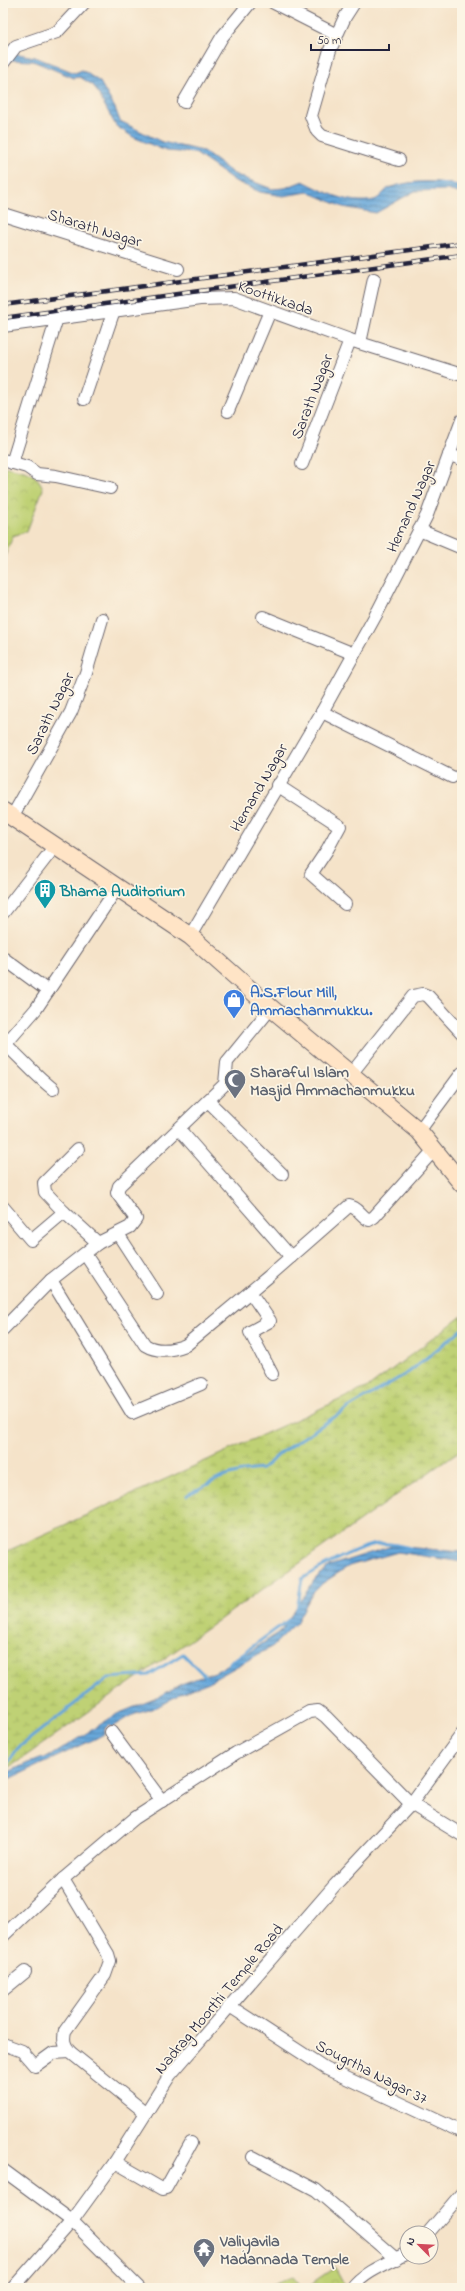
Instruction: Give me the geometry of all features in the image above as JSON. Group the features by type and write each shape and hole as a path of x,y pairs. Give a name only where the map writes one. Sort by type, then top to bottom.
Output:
{"main road":[{"path":"7,814 190,936 271,1008 419,1131 462,1184"}],"street":[{"path":"3,63 16,46 57,32 84,3"},
{"path":"184,102 222,37 250,3"},
{"path":"274,3 337,34"},
{"path":"354,3 330,50 312,110 311,116 313,124 322,136 399,160"},
{"name":"Sharath Nagar","path":"3,214 178,269"},
{"name":"Sarath Nagar","path":"302,464 355,342 374,280"},
{"name":"Koottikkada","path":"3,326 200,298 229,297 355,342 462,375"},
{"path":"84,399 114,310"},
{"path":"228,411 270,311"},
{"path":"57,318 7,461 27,467 37,474 56,476 110,488"},
{"name":"Hemand Nagar","path":"190,936 277,785 322,712 354,654 427,515 462,420"},
{"name":"Hemand Nagar","path":"449,455 462,459"},
{"name":"Hemand Nagar","path":"419,530 462,548"},
{"path":"263,617 354,654"},
{"name":"Sarath Nagar","path":"7,814 71,712 86,674 102,619"},
{"path":"322,712 452,777"},
{"path":"277,785 340,826 328,850 311,874 345,904"},
{"path":"3,913 55,846"},
{"path":"53,1089 36,1076 21,1057 4,1046 36,1009 117,888"},
{"path":"3,958 48,991"},
{"path":"351,1074 413,996 418,994 428,996 462,1033"},
{"path":"3,1329 51,1280 98,1243 130,1227 136,1219 117,1193 119,1186 225,1084 227,1062 271,1008"},
{"path":"419,1131 462,1073"},
{"path":"208,1101 282,1174"},
{"path":"179,1128 291,1257"},
{"path":"78,1149 44,1183 45,1192 64,1212 98,1243"},
{"path":"85,1254 141,1340 151,1348 158,1350 177,1348 186,1345 349,1206 354,1206 369,1220 374,1217 434,1150"},
{"path":"3,1207 31,1240 64,1212"},
{"path":"118,1234 157,1294"},
{"path":"51,1280 132,1413 201,1384"},
{"path":"250,1292 270,1321 250,1332 272,1374"},
{"path":"3,1936 63,1879 135,1818 236,1753 309,1712 318,1711 411,1804 462,1834"},
{"path":"111,1732 162,1801"},
{"name":"Nadrag Moorthi Temple Road","path":"13,2288 72,2221 115,2162 170,2075 231,2007 335,1885 411,1804 462,1734"},
{"path":"63,1879 108,1954 110,1961 105,1975 66,2031 64,2038 70,2052 146,2113"},
{"path":"3,1990 25,1972"},
{"name":"Sougrtha Nagar 37","path":"231,2007 324,2068 462,2132"},
{"path":"3,2044 22,2051 35,2066 53,2053 70,2052"},
{"path":"115,2162 162,2189 166,2188 191,2143"},
{"path":"253,2157 316,2190 396,2259"},
{"path":"3,2170 72,2221 139,2288"},
{"path":"435,2225 462,2193"},
{"path":"352,2288 355,2283 399,2257"}],"green space":[{"path":"3,466 28,472 37,478 43,489 27,531 13,536 3,561"},
{"path":"462,1316 462,1449 3,1772 3,1553 370,1386"},
{"path":"335,2268 343,2283 343,2288 305,2288"},
{"path":"294,2276 301,2288 263,2288"}],"water":[{"path":"13,53 35,57 75,73 82,70 100,82 115,108 120,121 162,142 203,151 234,174 272,189 285,188 303,181 346,199 365,201 376,199 391,187 417,182 436,182 462,186 462,194 447,190 415,191 376,213 343,207 308,192 283,196 260,192 235,181 195,153 166,151 133,137 116,126 94,86 80,77 74,78 33,61 9,60"},
{"path":"392,1546 462,1552 462,1562 398,1552 349,1566 323,1583 312,1594 296,1623 273,1646 209,1682 182,1693 157,1707 130,1716 112,1727 109,1725 105,1728 104,1734 95,1739 3,1782 4,1774 28,1763 50,1756 117,1714 157,1698 181,1684 215,1672 251,1651 280,1632 315,1579 329,1566"}],"waterway":[{"path":"187,1495 220,1478 244,1471 262,1469 283,1451 348,1408 409,1372 462,1329"},
{"path":"297,1610 302,1579 329,1563 371,1545 391,1544 410,1548"},
{"path":"230,1663 290,1619"},
{"path":"3,1770 18,1748 108,1678 149,1675 183,1654 207,1678"}],"railway":[{"path":"3,305 462,243"},
{"path":"3,318 462,255"}],"place":[{"name":"Bhama Auditorium","path":"45,910"},
{"name":"A.S.Flour Mill, Ammachanmukku.","path":"234,1020"},
{"name":"Sharaful Islam Masjid Ammachanmukku","path":"235,1100"},
{"name":"Valiyavila Madannada Temple","path":"204,2268"}]}
